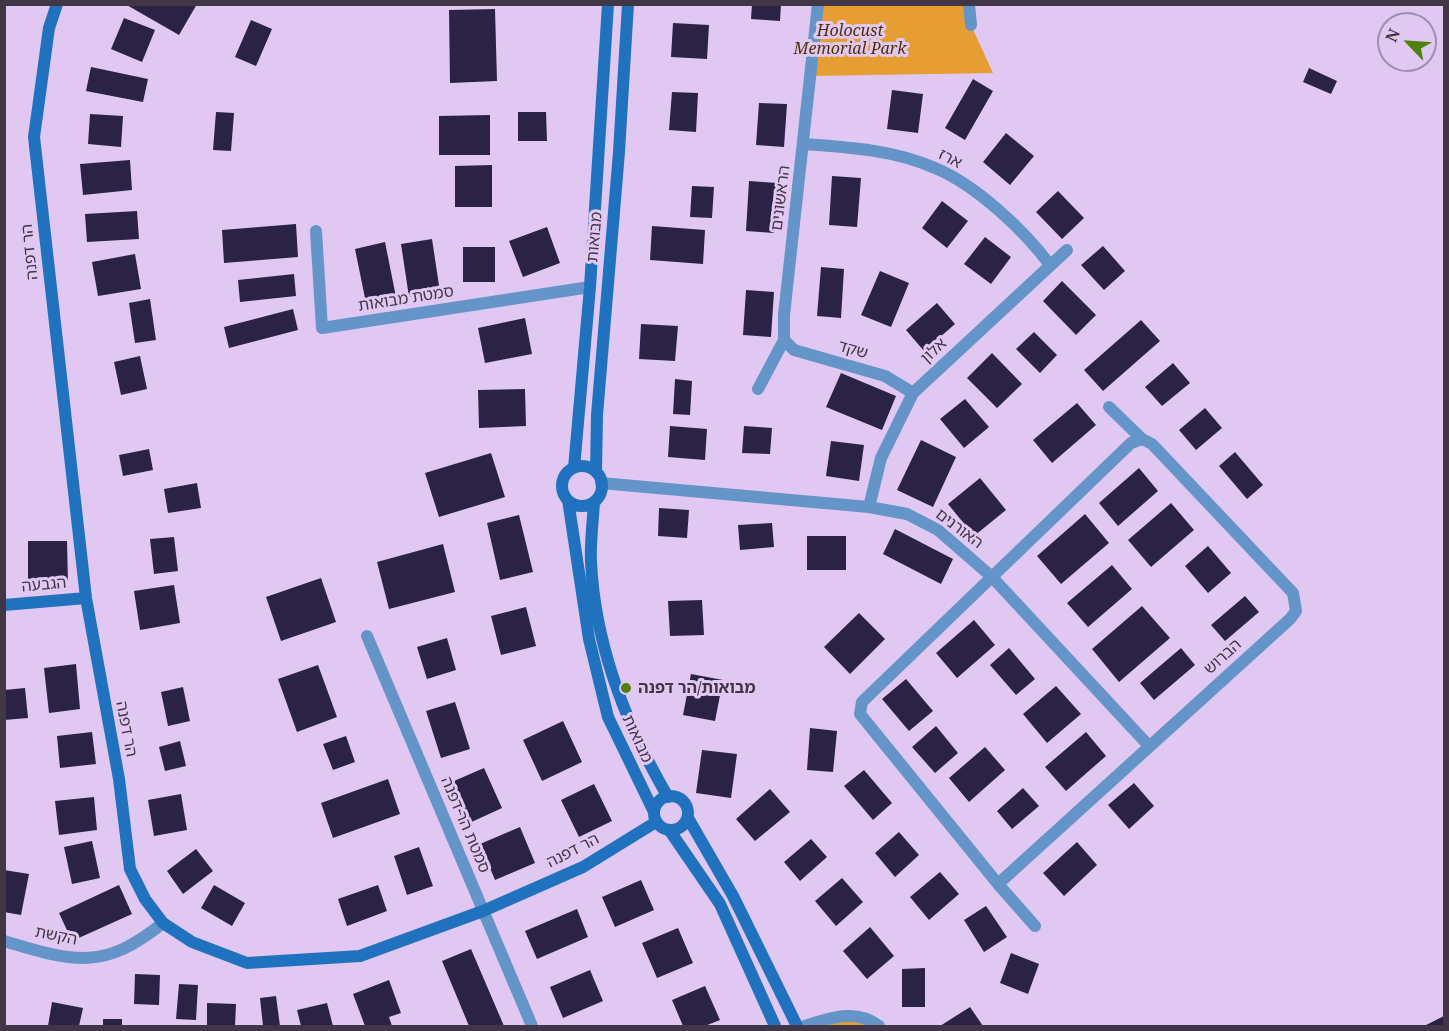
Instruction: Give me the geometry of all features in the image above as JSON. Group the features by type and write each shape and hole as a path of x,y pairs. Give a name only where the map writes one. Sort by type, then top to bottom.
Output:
{"street":[{"name":"הר דפנה","path":"57,4 49,28 34,137 86,598 118,779 130,869 145,899 163,923 192,942 247,963 360,956 483,910 583,867 655,817"},
{"name":"מבואות","path":"574,468 590,287 608,4"},
{"name":"מבואות","path":"599,478 597,415 619,152 628,4"},
{"name":"הראשונים","path":"758,389 784,340 784,315 805,144 818,4"},
{"path":"969,4 971,25"},
{"name":"ארז","path":"805,144 876,151 936,168 979,195 1034,244 1050,265"},
{"name":"סמטת מבואות","path":"316,231 322,328 590,287"},
{"name":"אלון","path":"869,507 881,459 913,393 1067,250"},
{"name":"שקד","path":"784,340 794,350 885,376 913,393"},
{"name":"הברוש","path":"998,884 1296,611 1293,593 1152,444 1142,440 1109,407"},
{"path":"1035,926 860,714 862,702 1131,443 1142,440"},
{"path":"586,467 599,478 599,496 594,501 578,506 568,500 562,483 574,468 586,467"},
{"name":"האורנים","path":"599,478 869,507 907,514 938,530 992,577 1149,746"},
{"name":"מבואות","path":"568,500 589,639 608,717 655,817"},
{"name":"מבואות","path":"594,501 591,561 601,632 623,711 668,797"},
{"name":"הגבעה","path":"4,605 86,598"},
{"name":"סמטת הר דפנה","path":"367,636 532,1026"},
{"path":"775,1026 720,904 670,831 655,817 658,802 668,797 684,802 687,818 733,896 796,1026"},
{"path":"670,831 681,827 687,818"},
{"name":"הקשת","path":"4,941 69,957 106,957 138,942 163,923"},
{"path":"805,1026 838,1015 874,1022 879,1026"}],"green space":[{"name":"Holocust Memorial Park","path":"818,4 969,5 971,25 993,73 811,76"},
{"path":"839,1015 879,1026 805,1026"}],"building":[{"path":"125,4 197,4 179,35"},
{"path":"752,4 781,4 780,21 751,19"},
{"path":"495,9 497,81 450,83 449,10"},
{"path":"124,18 155,30 142,62 111,49"},
{"path":"251,20 272,29 256,66 235,57"},
{"path":"673,23 709,25 707,59 671,57"},
{"path":"91,67 148,79 143,102 86,91"},
{"path":"1309,68 1337,81 1331,94 1303,82"},
{"path":"973,79 993,91 965,140 945,128"},
{"path":"892,90 923,94 918,133 887,129"},
{"path":"672,92 698,93 696,132 669,130"},
{"path":"759,103 787,104 784,147 756,145"},
{"path":"216,112 234,113 231,151 213,150"},
{"path":"518,112 546,112 547,141 518,141"},
{"path":"90,114 123,116 121,147 88,144"},
{"path":"490,115 490,155 439,155 439,116"},
{"path":"1006,133 1034,156 1010,185 983,162"},
{"path":"130,160 132,190 83,195 80,164"},
{"path":"492,165 492,207 455,207 455,166"},
{"path":"832,176 861,178 857,227 829,225"},
{"path":"749,181 777,183 774,233 746,231"},
{"path":"692,186 714,187 712,218 690,217"},
{"path":"1058,191 1084,218 1062,239 1036,212"},
{"path":"942,201 968,221 947,248 922,228"},
{"path":"137,211 139,239 87,242 85,214"},
{"path":"296,224 298,257 224,263 222,230"},
{"path":"652,226 705,230 703,264 650,260"},
{"path":"547,227 560,263 523,277 509,241"},
{"path":"985,237 1011,257 991,284 964,264"},
{"path":"432,239 440,292 409,297 401,244"},
{"path":"385,242 396,297 366,303 355,249"},
{"path":"1103,246 1125,271 1104,290 1081,265"},
{"path":"463,247 495,247 495,282 463,282"},
{"path":"135,254 141,289 98,296 92,262"},
{"path":"821,267 844,269 841,318 817,316"},
{"path":"880,271 909,283 891,327 861,315"},
{"path":"294,274 296,296 240,302 238,280"},
{"path":"1062,281 1096,315 1076,335 1043,301"},
{"path":"746,290 774,292 771,337 743,335"},
{"path":"150,299 156,340 135,343 129,303"},
{"path":"937,303 955,324 924,351 906,330"},
{"path":"293,309 298,330 229,348 224,327"},
{"path":"525,318 532,354 485,363 478,328"},
{"path":"1141,320 1160,341 1103,391 1084,370"},
{"path":"641,324 678,326 675,361 639,359"},
{"path":"1034,332 1057,355 1040,373 1016,349"},
{"path":"992,353 1022,384 997,408 967,378"},
{"path":"140,356 147,389 121,395 114,362"},
{"path":"1173,363 1190,383 1162,406 1145,387"},
{"path":"841,373 896,396 882,430 826,407"},
{"path":"675,379 692,381 690,415 673,414"},
{"path":"525,389 526,426 479,428 478,390"},
{"path":"965,399 989,427 964,448 940,419"},
{"path":"1077,403 1096,425 1052,463 1033,440"},
{"path":"1205,408 1222,428 1196,450 1179,430"},
{"path":"670,426 707,429 705,460 668,457"},
{"path":"744,426 772,428 770,454 742,453"},
{"path":"921,440 956,457 933,507 897,490"},
{"path":"831,441 864,445 859,481 826,476"},
{"path":"149,449 153,470 123,476 119,455"},
{"path":"1235,452 1263,485 1247,499 1219,466"},
{"path":"491,453 505,497 439,517 425,473"},
{"path":"1139,468 1158,491 1118,526 1099,503"},
{"path":"980,478 1006,510 974,536 948,504"},
{"path":"197,483 201,508 168,513 164,489"},
{"path":"1171,503 1194,530 1151,567 1128,540"},
{"path":"659,508 689,510 687,538 658,536"},
{"path":"1085,514 1109,543 1061,584 1037,556"},
{"path":"519,515 533,572 500,580 487,523"},
{"path":"772,523 774,547 740,550 738,525"},
{"path":"895,529 953,559 941,584 883,554"},
{"path":"807,536 846,536 846,570 807,570"},
{"path":"174,537 178,571 154,574 150,539"},
{"path":"28,541 67,541 68,583 28,583"},
{"path":"443,544 455,592 389,609 377,562"},
{"path":"1208,546 1231,573 1208,593 1185,566"},
{"path":"1112,565 1132,589 1088,627 1067,603"},
{"path":"321,578 336,622 281,641 266,597"},
{"path":"174,585 180,623 140,630 134,591"},
{"path":"1245,596 1259,612 1225,641 1211,625"},
{"path":"702,600 704,635 670,636 668,601"},
{"path":"1142,606 1170,638 1119,682 1092,649"},
{"path":"526,607 536,646 501,655 491,616"},
{"path":"859,613 885,639 850,674 824,647"},
{"path":"974,620 995,645 957,678 936,653"},
{"path":"447,638 456,670 427,679 417,647"},
{"path":"1009,648 1035,679 1016,695 990,665"},
{"path":"1181,648 1195,665 1154,700 1140,683"},
{"path":"76,664 80,709 49,713 44,668"},
{"path":"318,665 337,717 297,732 278,679"},
{"path":"691,674 723,680 715,721 683,715"},
{"path":"906,679 933,711 909,731 882,699"},
{"path":"1056,686 1081,714 1047,743 1023,714"},
{"path":"183,687 190,721 168,726 161,692"},
{"path":"25,688 28,718 4,720 4,690"},
{"path":"455,702 470,749 441,758 426,711"},
{"path":"563,721 582,762 542,781 523,740"},
{"path":"936,726 958,753 935,773 912,747"},
{"path":"810,728 837,731 833,772 807,770"},
{"path":"92,732 96,764 60,768 57,736"},
{"path":"1086,732 1106,756 1066,791 1045,767"},
{"path":"346,736 355,762 333,770 323,744"},
{"path":"180,741 186,766 165,771 159,747"},
{"path":"985,747 1005,770 969,802 949,778"},
{"path":"702,750 737,754 731,798 696,793"},
{"path":"484,768 502,808 465,825 447,784"},
{"path":"864,770 892,803 873,820 844,786"},
{"path":"388,779 400,814 333,838 321,803"},
{"path":"1134,783 1154,806 1129,829 1108,805"},
{"path":"594,784 612,821 579,837 561,800"},
{"path":"1023,788 1039,806 1012,829 997,811"},
{"path":"770,789 790,812 755,841 736,819"},
{"path":"181,794 187,830 154,836 148,800"},
{"path":"94,797 97,830 59,835 55,801"},
{"path":"520,827 535,863 495,880 480,844"},
{"path":"899,832 919,855 895,877 875,853"},
{"path":"811,839 827,857 800,881 784,862"},
{"path":"92,841 100,878 72,884 64,847"},
{"path":"1077,842 1097,865 1064,896 1043,873"},
{"path":"419,847 433,886 407,895 394,856"},
{"path":"196,849 213,871 183,894 167,871"},
{"path":"4,870 29,874 21,915 4,912"},
{"path":"940,872 959,894 929,920 910,897"},
{"path":"842,878 863,902 836,926 815,901"},
{"path":"641,880 654,910 615,927 602,897"},
{"path":"119,885 132,914 72,941 59,913"},
{"path":"214,885 245,903 232,926 201,908"},
{"path":"378,885 387,911 347,926 338,899"},
{"path":"986,906 1007,937 984,952 964,920"},
{"path":"577,909 588,937 537,959 525,931"},
{"path":"870,927 894,956 867,979 843,951"},
{"path":"678,928 693,963 657,978 642,943"},
{"path":"471,949 504,1026 469,1026 442,961"},
{"path":"1011,953 1039,964 1028,994 1000,983"},
{"path":"925,968 925,1007 902,1007 902,969"},
{"path":"590,970 603,1001 563,1018 550,987"},
{"path":"135,974 160,975 159,1005 134,1004"},
{"path":"389,980 401,1013 389,1017 392,1026 365,1026 353,994"},
{"path":"179,984 198,985 196,1020 176,1019"},
{"path":"705,986 720,1020 705,1026 683,1026 672,1000"},
{"path":"276,996 280,1026 263,1026 260,998"},
{"path":"52,1002 83,1008 79,1026 48,1026"},
{"path":"207,1003 236,1004 235,1026 207,1026"},
{"path":"327,1003 333,1026 301,1026 297,1010"},
{"path":"970,1007 983,1026 940,1026"},
{"path":"1444,1016 1444,1026 1424,1026"},
{"path":"103,1019 122,1019 122,1026 103,1026"}],"place":[{"name":"מבואות/הר דפנה","path":"626,688"}]}
